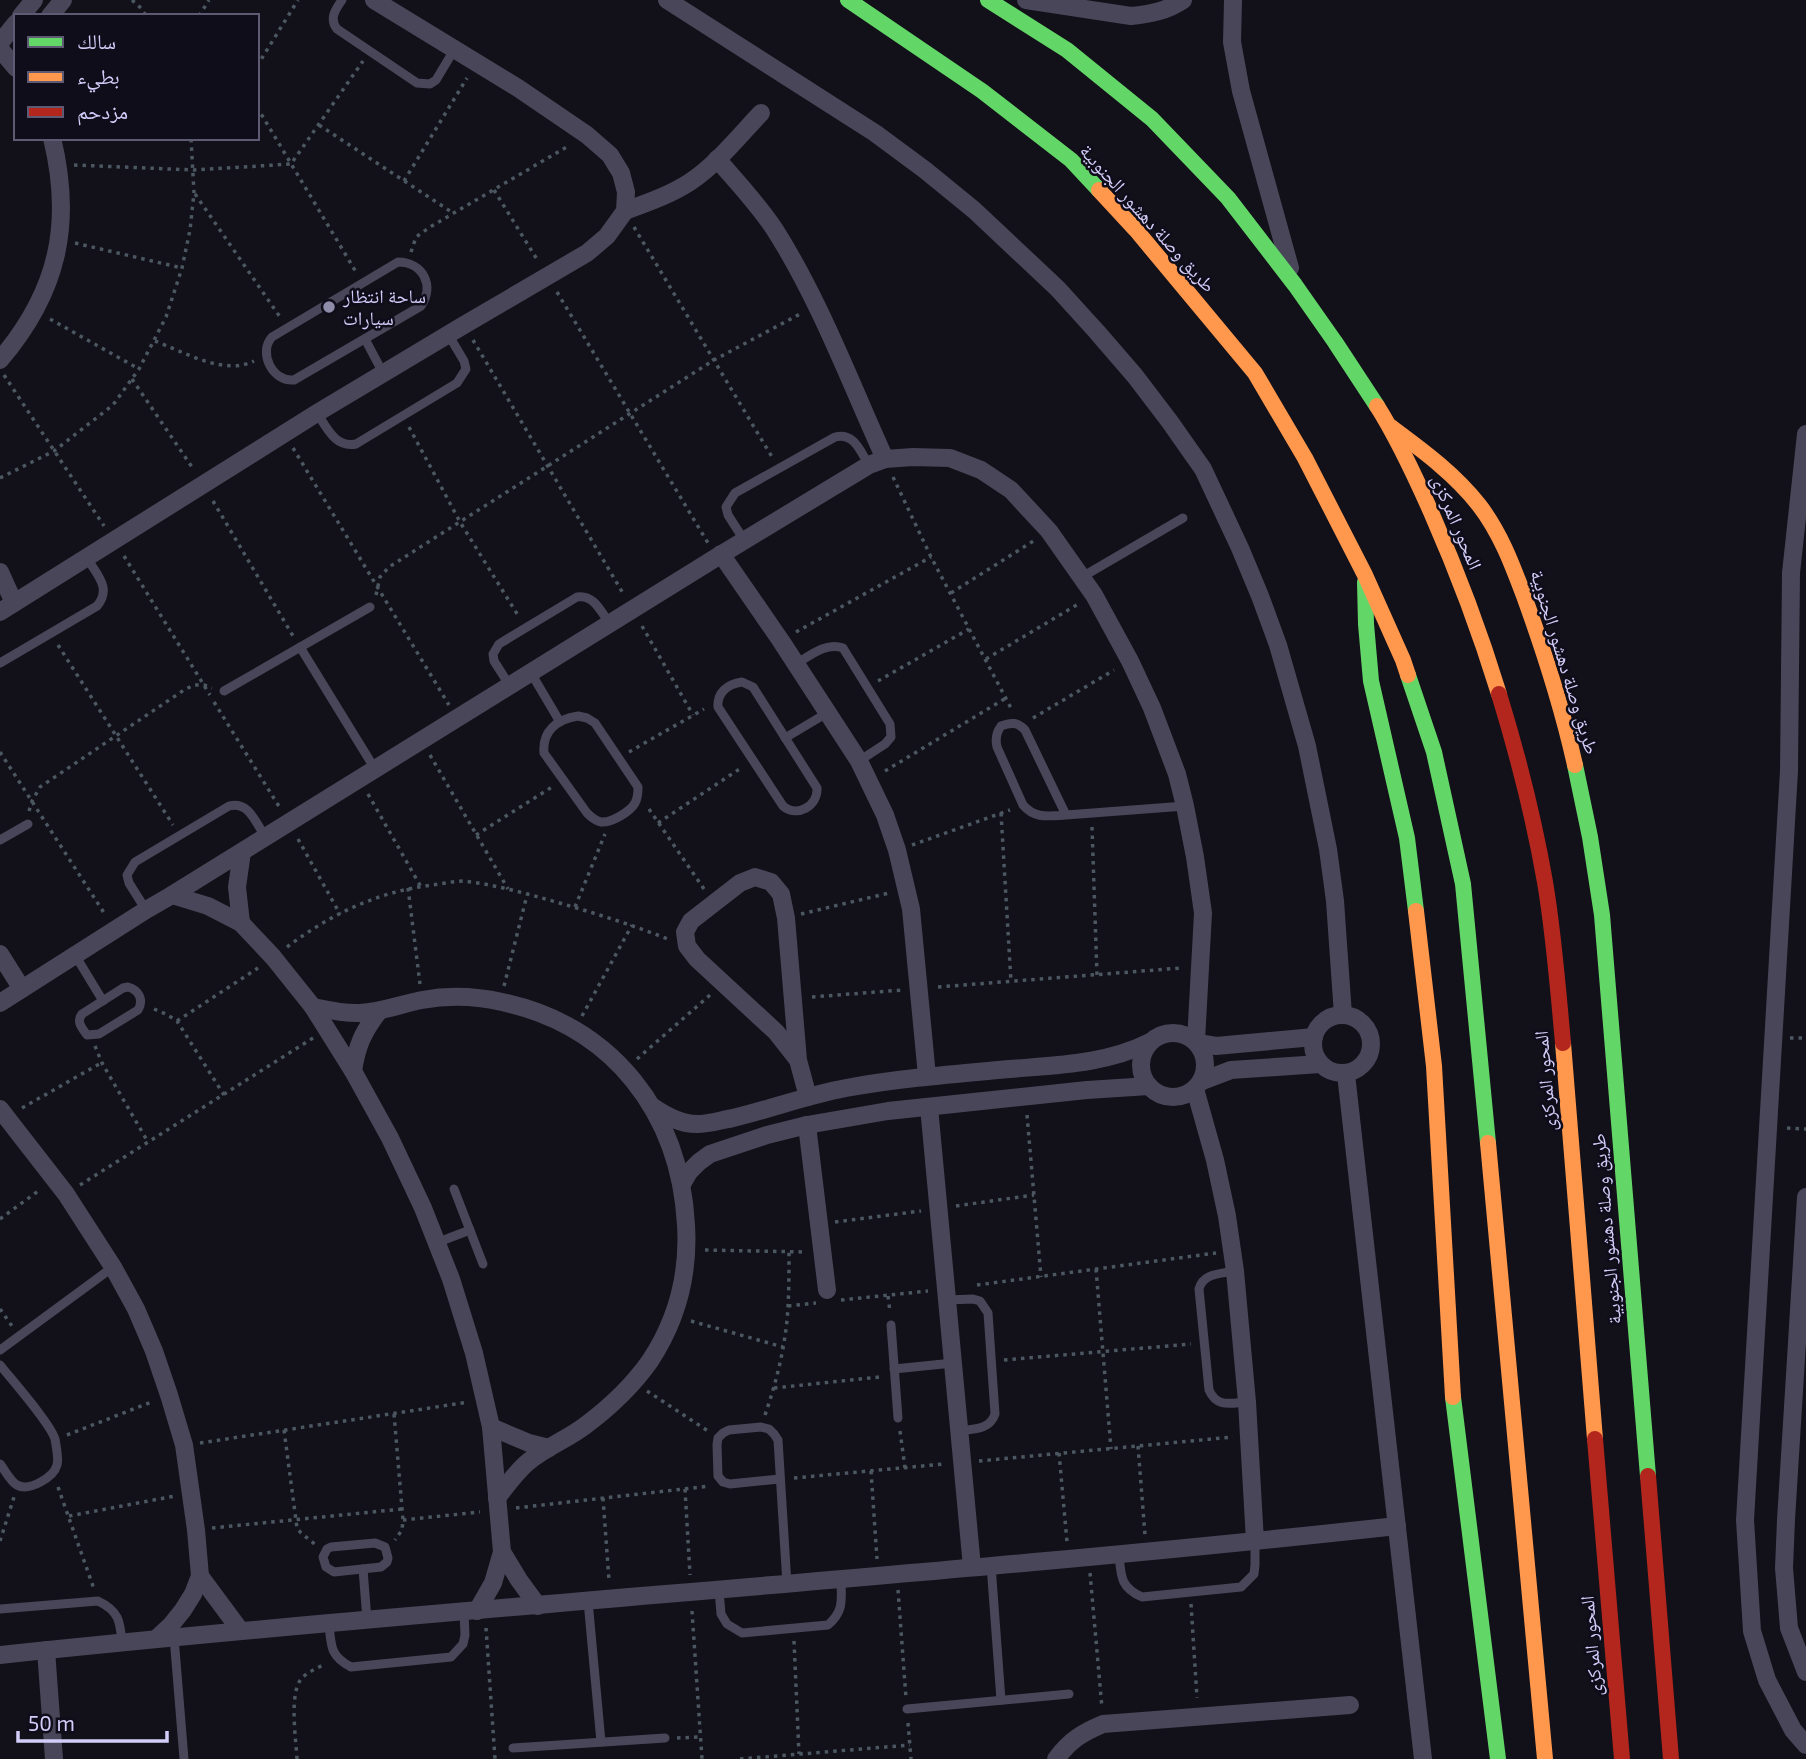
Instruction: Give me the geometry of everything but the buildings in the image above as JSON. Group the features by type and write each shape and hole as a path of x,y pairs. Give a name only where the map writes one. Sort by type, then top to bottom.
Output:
{"main road":[{"name":"طريق وصلة دهشور الجنوبية","path":"848,0 982,91 1071,160 1136,230 1255,373 1305,457 1365,575"},
{"name":"طريق وصلة دهشور الجنوبية","path":"988,0 1067,50 1152,119 1228,198 1295,285 1389,425 1445,468 1463,486 1479,505 1513,565 1560,702 1586,812 1602,915 1671,1759"},
{"name":"المحور المركزى","path":"1389,425 1448,550 1486,654 1515,747 1545,882 1556,964 1622,1759"},
{"path":"1365,575 1371,681 1407,838 1434,1066 1454,1407 1498,1759"},
{"path":"1365,575 1403,660 1434,752 1462,884 1545,1759"}],"street":[{"path":"23,14 34,0"},
{"path":"52,14 63,0"},
{"path":"374,0 518,88 587,135 610,155 621,173 626,192 625,212"},
{"path":"667,0 875,133 974,210 1042,273 1097,332 1142,385 1203,469 1260,596 1294,695 1319,797 1331,875 1343,1015"},
{"path":"1026,0 1131,16 1148,15 1183,0"},
{"path":"1233,0 1232,42 1241,91 1295,285"},
{"path":"0,43 14,26"},
{"path":"0,572 7,608 317,413 587,253 607,236 625,212 690,181 717,159 761,113"},
{"path":"0,360 36,311 50,276 59,240 62,202 52,140"},
{"path":"717,159 773,228 796,266 816,306 877,462"},
{"path":"1806,434 1745,1520 1752,1631 1767,1680 1793,1730 1806,1745"},
{"path":"0,1003 719,555 877,462 913,457 950,458 981,470 1011,490 1049,531 1094,595 1152,708 1177,774 1185,806 1203,913 1197,1042"},
{"path":"719,555 781,640 859,761 884,815 897,850 911,909 927,1076"},
{"path":"241,923 237,887 242,852"},
{"path":"798,1060 776,1032 696,959 687,946 685,932 691,921 740,883 755,877 771,882 781,894 786,918 798,1060 808,1097"},
{"path":"172,895 208,906 241,923 273,957 313,1007 353,1071 390,1138 423,1208 451,1279 474,1353 492,1427 502,1552 493,1583 475,1611"},
{"path":"0,954 22,989"},
{"path":"313,1007 357,1013 379,1011 422,1000 473,997 526,1008 551,1017 601,1048 625,1070 651,1105 668,1139 682,1184 687,1250 683,1283 674,1316 649,1362 633,1382 585,1426 529,1461 511,1478 498,1504"},
{"path":"353,1071 357,1049 366,1029 379,1011"},
{"path":"1343,1015 1358,1019 1364,1025 1369,1031 1372,1047 1367,1062 1361,1068 1346,1074 1332,1072 1320,1064 1314,1051 1314,1037 1322,1023 1343,1015"},
{"path":"651,1105 680,1122 696,1124 884,1081 1087,1063 1122,1054 1168,1033 1188,1035 1197,1042 1206,1061 1205,1072 1198,1085 1227,1216 1235,1271 1247,1402 1255,1541"},
{"path":"1197,1042 1216,1046 1314,1037"},
{"path":"1150,1042 1142,1059 1143,1077 1156,1092 1166,1096 1186,1095 1198,1085 1231,1070 1320,1064"},
{"path":"1346,1074 1423,1759"},
{"path":"682,1184 689,1172 710,1154 807,1125 874,1113 1149,1086"},
{"path":"929,1107 972,1567"},
{"path":"3,1113 55,1178 113,1267 136,1309 169,1395 184,1445 200,1576 193,1594 165,1638"},
{"path":"807,1125 822,1252 831,1298"},
{"path":"1806,1197 1784,1568 1789,1628 1806,1672"},
{"path":"492,1427 529,1443 549,1448"},
{"path":"0,1655 240,1630 1119,1554 1397,1525"},
{"path":"502,1552 538,1606"},
{"path":"200,1576 240,1630"},
{"path":"46,1650 54,1759"},
{"path":"1056,1759 1082,1732 1104,1724 1350,1705"}],"lane":[{"path":"342,0 333,14 337,29 417,83 430,84 436,80 454,50"},
{"path":"398,262 413,264 427,284 428,292 421,306 294,380 287,381 275,374 265,356 265,349 272,337 398,262"},
{"path":"317,413 336,441 349,445 356,444 403,416 457,383 462,377 466,369 456,329"},
{"path":"365,339 383,373"},
{"path":"744,540 726,507 735,494 779,468 841,435 853,440 877,462"},
{"path":"1082,578 1183,518"},
{"path":"0,663 97,606 102,600 105,593 103,585 87,558"},
{"path":"510,686 494,661 493,654 499,644 526,627 582,595 592,599 610,624"},
{"path":"224,691 370,607"},
{"path":"796,663 823,648 835,645 843,648 890,724 891,737 859,761"},
{"path":"300,648 367,774"},
{"path":"531,673 560,722"},
{"path":"735,683 753,687 785,738 818,793 813,803 793,812 783,806 718,707 723,690 735,683"},
{"path":"785,738 827,713"},
{"path":"578,716 595,723 618,759 638,787 636,802 610,821 602,822 587,814 544,753 543,744 551,727 568,717 578,716"},
{"path":"1066,815 1029,736 1021,725 1008,723 1001,726 997,732 997,747 1023,805 1037,816 1066,815 1185,806"},
{"path":"146,910 127,875 135,862 235,804 247,808 265,836"},
{"path":"0,840 28,824"},
{"path":"75,955 103,1001"},
{"path":"128,987 141,997 138,1010 96,1035 87,1035 80,1026 80,1017 103,1001 128,987"},
{"path":"454,1189 483,1264"},
{"path":"436,1243 470,1230"},
{"path":"0,1350 113,1267"},
{"path":"1235,1271 1208,1276 1199,1289 1211,1396 1223,1403 1247,1402"},
{"path":"947,1295 981,1301 988,1313 995,1414 985,1427 958,1431"},
{"path":"891,1325 898,1419"},
{"path":"895,1372 953,1363"},
{"path":"0,1365 52,1431 58,1463 53,1473 31,1486 24,1487 17,1485 0,1464"},
{"path":"780,1479 730,1484 723,1482 718,1476 718,1438 729,1430 761,1427 769,1429 778,1440 787,1584"},
{"path":"1119,1554 1121,1578 1132,1592 1142,1597 1241,1587 1254,1574 1255,1541"},
{"path":"374,1542 385,1547 388,1558 381,1567 334,1572 324,1563 323,1557 327,1549 374,1542"},
{"path":"991,1565 1001,1700"},
{"path":"363,1569 368,1620"},
{"path":"719,1590 722,1614 727,1623 742,1633 828,1625 840,1612 841,1579"},
{"path":"0,1609 98,1601 108,1605 120,1620 122,1643"},
{"path":"588,1601 601,1742"},
{"path":"329,1623 331,1648 342,1662 351,1667 451,1657 463,1644 475,1611"},
{"path":"165,1638 184,1759"},
{"path":"907,1709 1069,1694"},
{"path":"513,1748 665,1738"}],"path":[{"path":"132,0 145,14"},
{"path":"259,63 298,0"},
{"path":"291,164 370,51"},
{"path":"404,181 477,64"},
{"path":"259,110 362,283"},
{"path":"319,125 453,213"},
{"path":"413,264 411,250 416,237 587,135"},
{"path":"0,478 54,452 113,405 155,341 183,268 190,230 194,193 191,140"},
{"path":"58,165 194,170 291,164"},
{"path":"494,190 719,555"},
{"path":"194,193 287,328"},
{"path":"625,212 779,468"},
{"path":"59,240 183,268"},
{"path":"370,607 380,577 389,567 715,360 816,306"},
{"path":"36,311 139,369"},
{"path":"456,329 548,466 693,715"},
{"path":"155,341 216,365 228,367 249,364 265,356"},
{"path":"0,370 114,541 289,822 340,914"},
{"path":"132,379 204,485 300,648"},
{"path":"403,416 460,522 526,627"},
{"path":"284,434 457,718"},
{"path":"877,462 1021,725 1130,661"},
{"path":"951,593 1049,531"},
{"path":"781,640 931,557"},
{"path":"986,659 1094,595"},
{"path":"867,687 970,629"},
{"path":"50,634 179,835"},
{"path":"28,824 32,801 40,787 184,690 194,685 204,685 224,691"},
{"path":"869,781 1006,698"},
{"path":"618,759 718,701"},
{"path":"421,741 509,890"},
{"path":"0,752 115,929"},
{"path":"659,823 753,760"},
{"path":"367,774 421,887"},
{"path":"476,835 563,780"},
{"path":"638,794 713,902"},
{"path":"897,850 1023,805"},
{"path":"1001,813 1011,982"},
{"path":"1092,813 1097,975"},
{"path":"575,907 610,821"},
{"path":"177,1021 314,927 359,903 408,888 461,881 509,890 575,907 687,946"},
{"path":"408,888 422,1000"},
{"path":"786,918 907,888"},
{"path":"500,1002 527,894"},
{"path":"574,1030 632,925"},
{"path":"792,999 1200,967"},
{"path":"625,1070 723,983"},
{"path":"140,1006 153,1008 177,1021 224,1095"},
{"path":"66,1194 327,1029"},
{"path":"96,1035 97,1054 148,1142"},
{"path":"3,1113 102,1063"},
{"path":"1026,1097 1041,1277"},
{"path":"0,1219 55,1178"},
{"path":"687,1250 822,1252"},
{"path":"788,1306 831,1298 947,1295 1041,1277 1232,1251"},
{"path":"761,1427 774,1388 783,1347 788,1306 789,1252"},
{"path":"1096,1269 1111,1449"},
{"path":"0,1309 20,1336"},
{"path":"674,1316 783,1347"},
{"path":"991,1361 1204,1343"},
{"path":"774,1388 895,1372"},
{"path":"633,1382 718,1438"},
{"path":"55,1440 169,1395"},
{"path":"184,1445 485,1400"},
{"path":"385,1547 402,1530 394,1413"},
{"path":"898,1419 905,1468"},
{"path":"284,1430 297,1528 318,1546 327,1549"},
{"path":"780,1479 1249,1436"},
{"path":"1138,1446 1146,1551"},
{"path":"1059,1453 1069,1558"},
{"path":"871,1471 878,1575"},
{"path":"53,1473 98,1601"},
{"path":"402,1520 498,1504 603,1498 730,1484"},
{"path":"0,1541 17,1485"},
{"path":"685,1489 702,1759"},
{"path":"68,1516 191,1493"},
{"path":"603,1498 610,1600"},
{"path":"196,1530 402,1509"},
{"path":"1088,1556 1104,1724"},
{"path":"897,1574 911,1759"},
{"path":"1190,1592 1198,1718"},
{"path":"475,1611 495,1759"},
{"path":"793,1628 799,1754"},
{"path":"297,1759 297,1688 304,1676 337,1657"},
{"path":"665,1738 700,1737"},
{"path":"740,1759 910,1745"},
{"path":"827,1752 827,1759"}],"traffic: fast":[{"path":"848,0 982,91 1071,160 1099,190"},
{"path":"988,0 1067,50 1152,119 1228,198 1295,285 1377,406"},
{"path":"1365,582 1371,681 1407,838 1416,911"},
{"path":"1408,675 1434,752 1463,884 1488,1143"},
{"path":"1575,765 1602,915 1648,1476"},
{"path":"1453,1397 1498,1759"}],"traffic: slow":[{"path":"1099,190 1136,230 1255,373 1305,458 1365,575 1408,675"},
{"path":"1377,406 1406,458 1441,534 1499,694"},
{"path":"1391,427 1459,483 1479,505 1499,537 1539,637 1575,765"},
{"path":"1416,911 1434,1066 1453,1397"},
{"path":"1563,1043 1595,1439"},
{"path":"1488,1143 1545,1759"}],"traffic: jam":[{"path":"1499,694 1525,788 1545,882 1563,1043"},
{"path":"1595,1439 1622,1759"},
{"path":"1648,1476 1671,1759"}],"place":[{"name":"ساحة انتظار سيارات","path":"329,307"}]}
